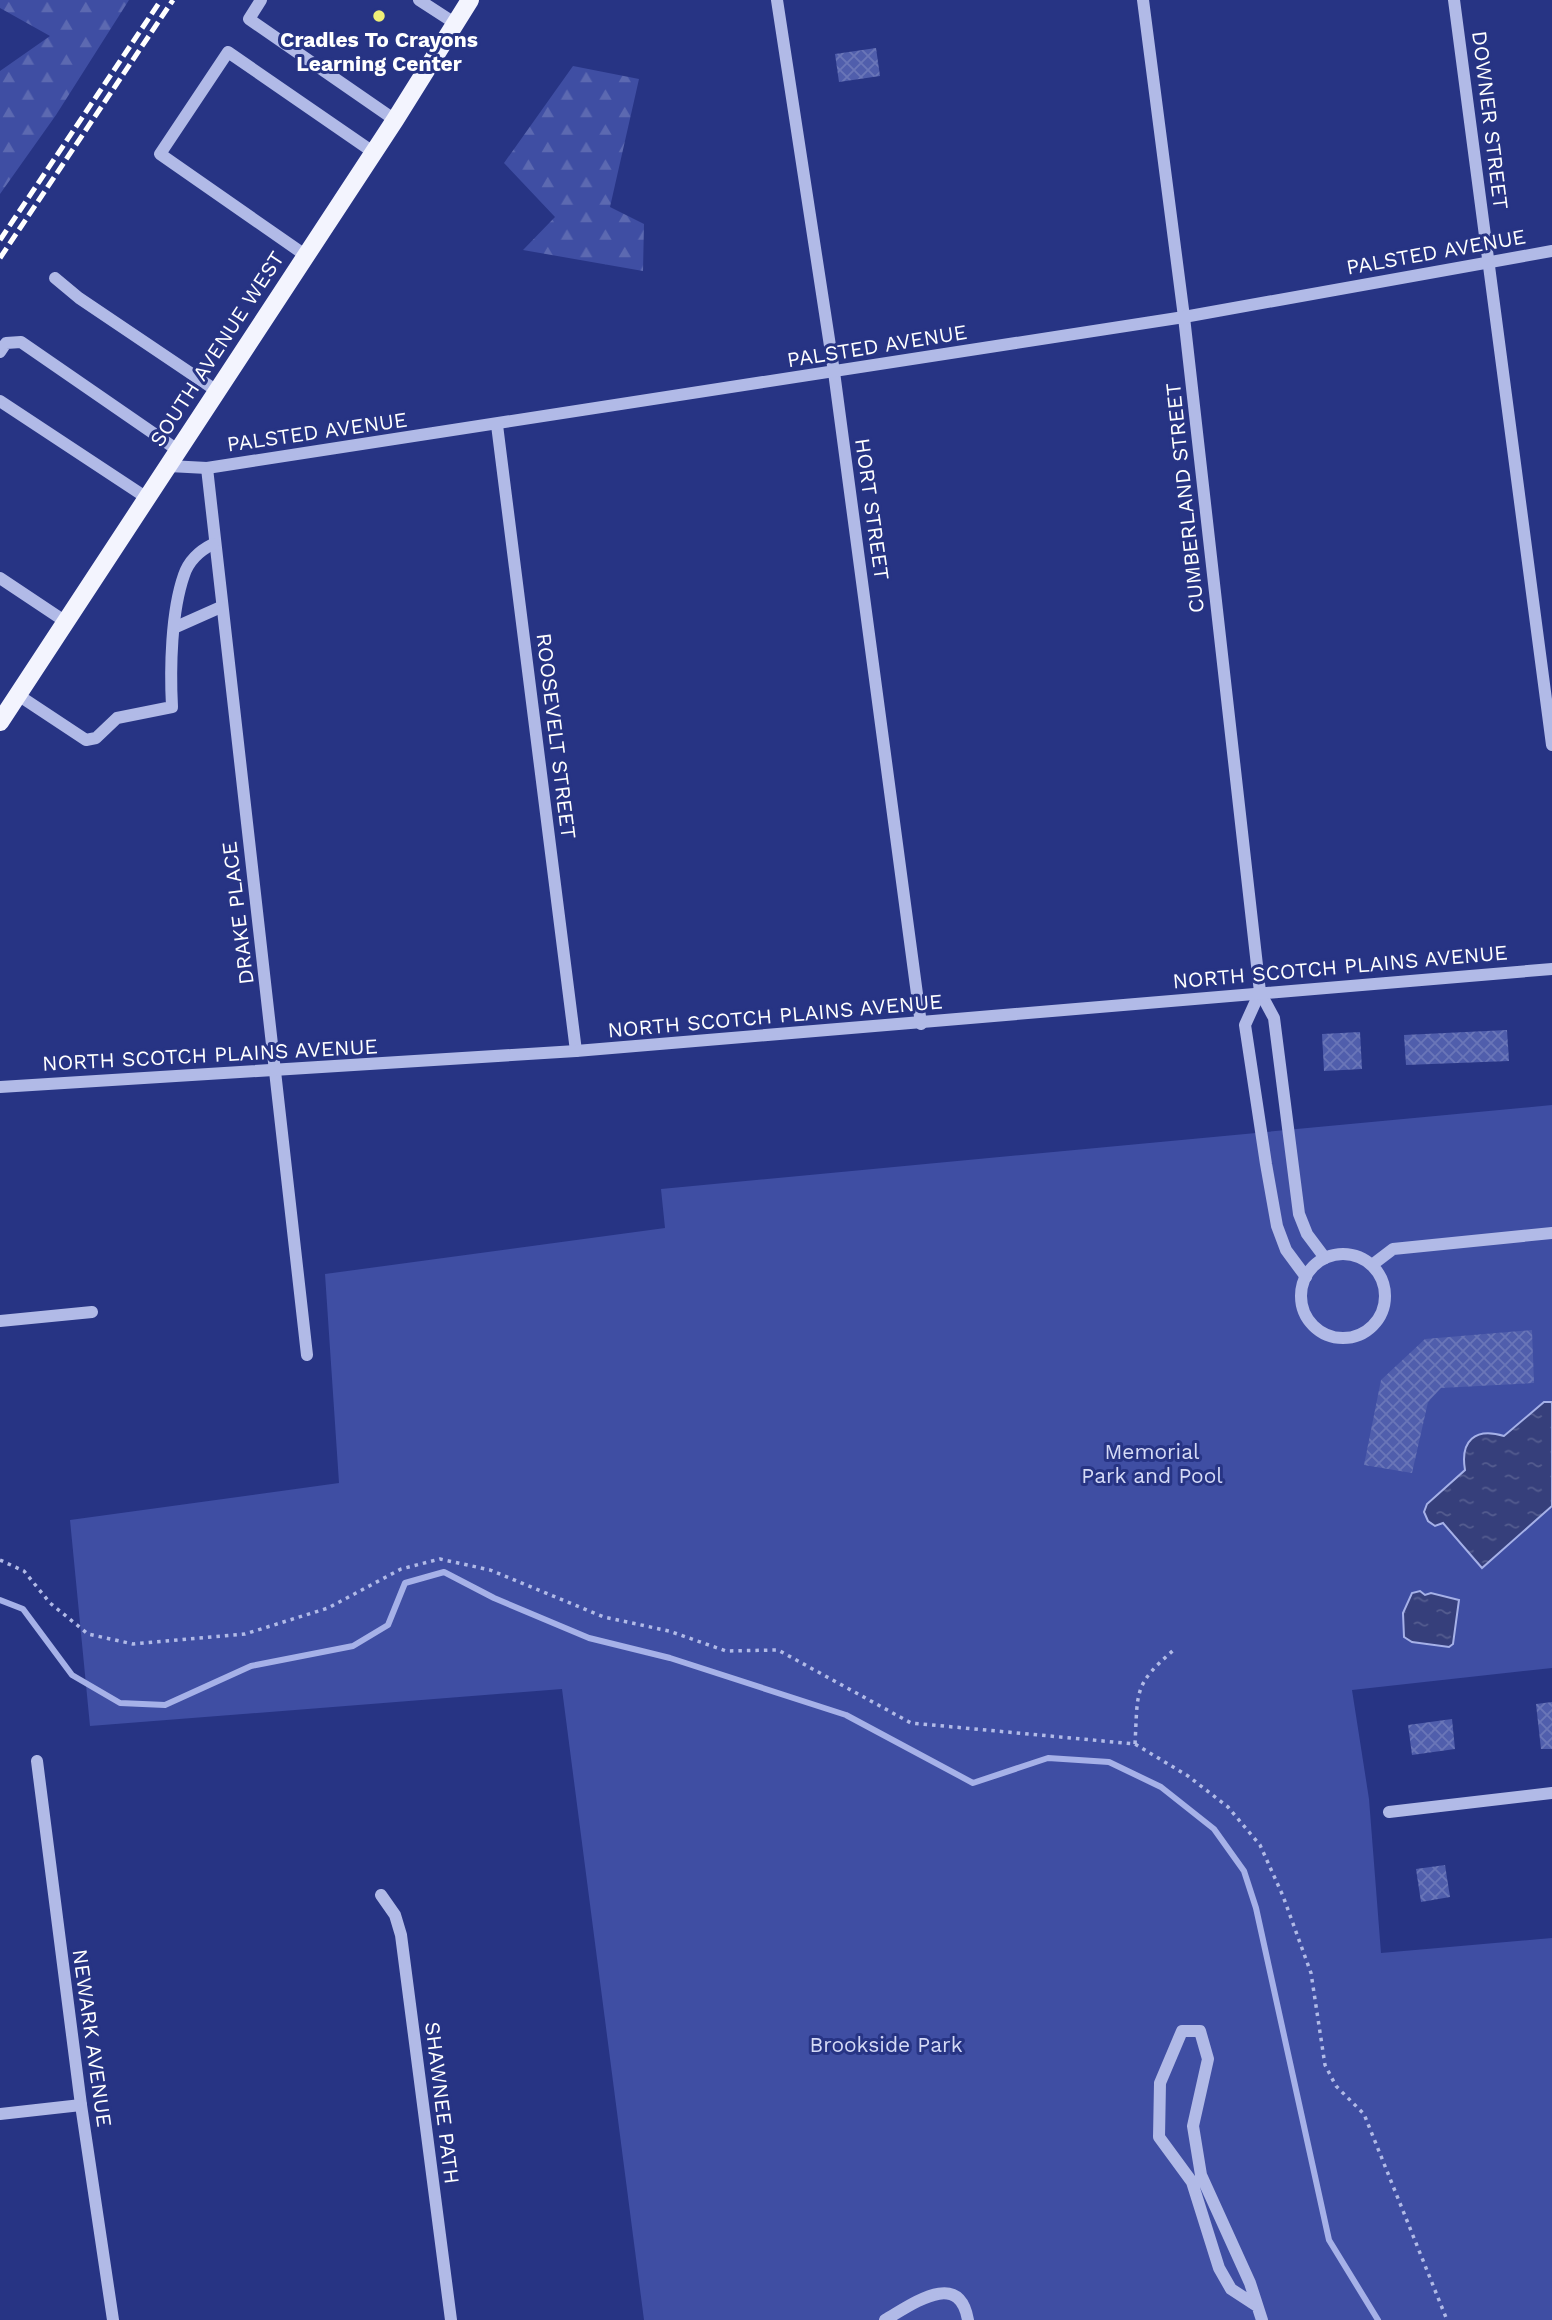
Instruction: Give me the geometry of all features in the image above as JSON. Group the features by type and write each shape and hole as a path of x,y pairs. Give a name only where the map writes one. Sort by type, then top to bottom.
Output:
{"main road":[{"name":"SOUTH AVENUE WEST","path":"0,722 10,699 66,622 174,458 395,120 468,1"}],"street":[{"path":"261,0 249,19 395,120"},
{"path":"419,0 453,22"},
{"name":"HORT STREET","path":"777,0 834,372 920,1024"},
{"name":"CUMBERLAND STREET","path":"1143,0 1184,317 1260,992 1274,1018 1299,1214 1307,1234 1325,1258"},
{"name":"DOWNER STREET","path":"1454,0 1552,745"},
{"path":"305,255 160,154 228,52 373,152"},
{"name":"PALSTED AVENUE","path":"174,458 206,468 497,425 1184,317 1489,260 1552,251"},
{"path":"55,278 79,298 217,391"},
{"path":"0,352 6,344 22,342 174,458"},
{"path":"0,401 147,498"},
{"name":"ROOSEVELT STREET","path":"497,425 576,1051"},
{"name":"DRAKE PLACE","path":"206,468 307,1355"},
{"path":"10,699 86,740 96,738 117,718 172,707 170,674 184,573 199,551 214,544"},
{"path":"0,578 66,622"},
{"path":"176,627 221,607"},
{"name":"NORTH SCOTCH PLAINS AVENUE","path":"0,1087 576,1051 1552,969"},
{"path":"1260,992 1245,1025 1266,1164 1277,1226 1286,1250 1306,1277"},
{"path":"1372,1265 1394,1249 1552,1233"},
{"path":"1350,1254 1372,1265 1385,1288 1381,1315 1362,1333 1349,1337 1336,1337 1313,1325 1302,1302 1306,1277 1325,1258 1350,1254"},
{"path":"0,1321 92,1312"},
{"name":"NEWARK AVENUE","path":"37,1761 81,2105 113,2320"},
{"path":"1389,1812 1552,1793"},
{"name":"SHAWNEE PATH","path":"381,1895 395,1915 401,1935 451,2320"},
{"path":"1257,2306 1231,2289 1219,2268 1204,2198 1193,2126 1208,2059 1200,2031 1182,2031 1160,2083 1159,2137 1204,2198 1257,2306 1262,2320"},
{"path":"0,2114 81,2105"},
{"path":"885,2320 917,2301 942,2293 954,2294 965,2303 968,2320"}],"path":[{"path":"0,1560 24,1571 50,1603 88,1634 133,1644 245,1634 328,1608 401,1569 440,1559 490,1570 604,1618 669,1631 726,1651 778,1650 911,1723 1135,1744 1188,1776 1228,1807 1259,1845 1283,1896 1311,1973 1325,2065 1336,2086 1364,2114 1447,2320"},
{"path":"1135,1744 1138,1689 1152,1669 1176,1648"}],"green space":[{"path":"0,0 129,0 56,115 0,194 0,71 50,36 0,8"},
{"path":"573,66 639,79 610,207 644,224 643,271 523,250 555,217 504,163"},
{"path":"1552,1105 1552,1668 1352,1690 1369,1799 1381,1953 1552,1938 1552,2320 644,2320 562,1689 90,1726 70,1520 339,1483 325,1274 665,1228 661,1189"}],"water":[{"path":"1544,1402 1552,1402 1552,1506 1482,1568 1443,1523 1435,1526 1428,1521 1424,1512 1427,1504 1465,1470 1465,1451 1472,1439 1485,1433 1504,1436"},
{"path":"1420,1591 1425,1595 1431,1593 1459,1600 1453,1644 1449,1647 1412,1642 1404,1637 1403,1613 1412,1593"}],"building":[{"path":"876,48 880,76 839,82 835,54"},
{"path":"1507,1030 1509,1061 1406,1065 1404,1035"},
{"path":"1360,1032 1362,1069 1324,1071 1322,1034"},
{"path":"1532,1330 1534,1383 1441,1388 1428,1402 1412,1473 1364,1465 1381,1380 1425,1339"},
{"path":"1552,1702 1552,1749 1541,1749 1536,1704"},
{"path":"1452,1719 1455,1749 1412,1755 1408,1725"},
{"path":"1445,1865 1450,1897 1421,1902 1416,1869"}],"waterway":[{"path":"0,1600 23,1609 72,1675 120,1703 165,1705 251,1666 353,1646 388,1625 405,1583 444,1572 494,1598 589,1638 670,1658 846,1715 973,1783 1048,1758 1109,1762 1161,1787 1214,1829 1244,1871 1256,1908 1329,2240 1378,2320"}],"railway":[{"path":"0,240 161,0"},
{"path":"0,258 173,0"}],"place":[{"name":"Cradles To Crayons Learning Center","path":"379,16"}],"park label":[{"name":"Memorial Park and Pool","path":"1152,1464"},
{"name":"Brookside Park","path":"886,2045"}]}
